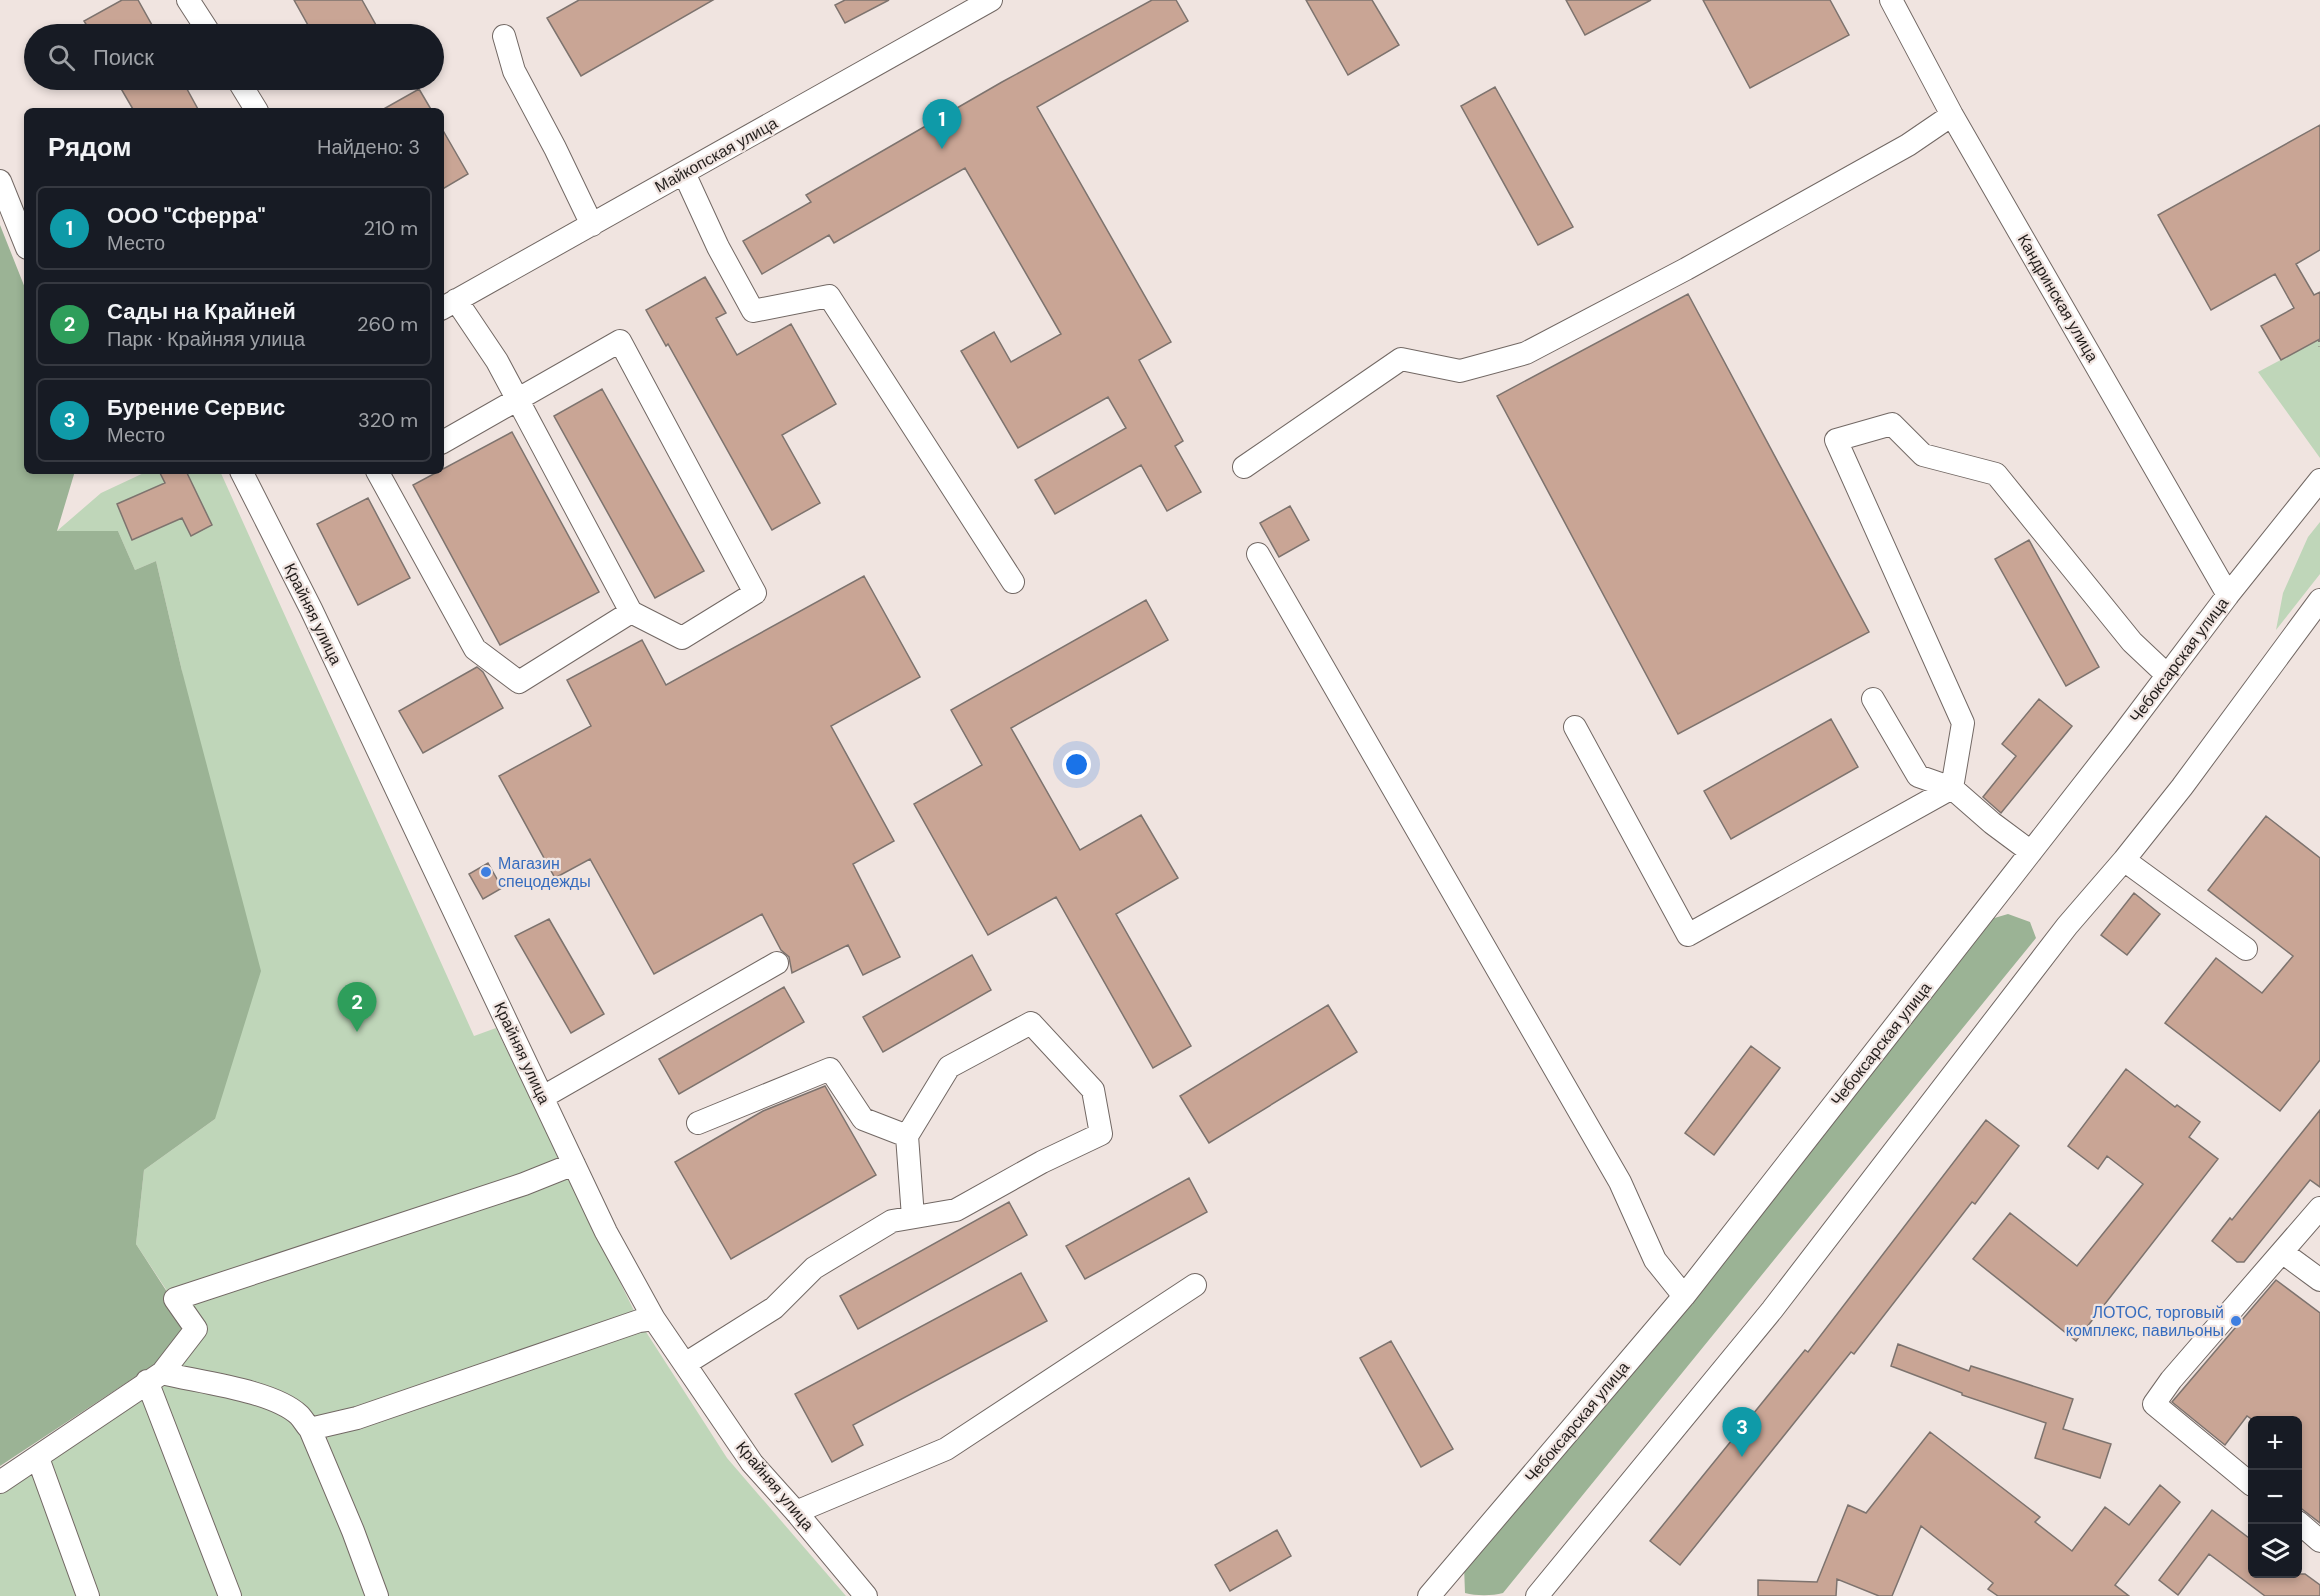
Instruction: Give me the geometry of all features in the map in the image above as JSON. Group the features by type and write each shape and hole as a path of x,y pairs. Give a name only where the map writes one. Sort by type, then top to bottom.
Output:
{"street":[{"path":"188,0 204,24"},
{"name":"Майкопская улица","path":"449,305 992,0"},
{"name":"Кандринская улица","path":"1891,0 1952,115 2228,595"},
{"path":"504,36 514,71 592,225"},
{"path":"244,90 255,108"},
{"path":"1244,467 1401,359 1460,371 1526,353 1706,258 1908,145 1952,115"},
{"path":"684,173 718,248 753,311 829,296 1013,582"},
{"path":"0,182 24,241"},
{"path":"444,441 518,400 620,341 755,593 682,638 632,612 518,400 497,361 449,305"},
{"path":"1952,788 1963,723 1836,440 1892,423 1923,455 1996,474 2132,642 2167,675"},
{"name":"Крайняя улица","path":"243,474 311,609 606,1232 654,1319 752,1463 866,1596"},
{"path":"383,474 476,649 519,682 632,612"},
{"name":"Чебоксарская улица","path":"1429,1596 1684,1296 2031,852 2228,595 2320,480"},
{"path":"1258,554 1620,1182 1655,1260 1684,1296"},
{"path":"1537,1596 1772,1310 2067,926 2124,860 2182,787 2320,600"},
{"path":"1873,699 1918,776 1952,788 1992,823 2031,852"},
{"path":"1575,727 1688,935 1952,788"},
{"path":"2124,860 2246,949"},
{"path":"543,1097 777,963"},
{"path":"685,1364 774,1308 814,1268 892,1221 956,1210 1042,1162 1101,1134 1093,1090 1030,1023 949,1067 907,1136 913,1217"},
{"path":"698,1123 830,1069 863,1119 907,1136"},
{"path":"0,1482 155,1377 196,1329 175,1299 524,1184 574,1164"},
{"path":"2248,1481 2154,1404 2176,1384 2199,1357 2320,1208"},
{"path":"2282,1252 2320,1280"},
{"path":"796,1512 945,1449 1195,1286"},
{"path":"310,1429 357,1418 639,1321 654,1319"},
{"path":"155,1377 250,1393 282,1404 299,1415 310,1429 353,1531 377,1596"},
{"path":"155,1377 230,1596"},
{"path":"38,1458 88,1596"},
{"path":"2300,1524 2320,1541"}],"path":[{"path":"2320,339 2320,347"}],"green space":[{"path":"0,225 24,285 24,474 74,474 57,531 118,531 135,570 156,561 182,671 261,971 215,1119 144,1170 136,1244 191,1329 164,1358 0,1466"},
{"path":"2320,339 2320,458 2258,372"},
{"path":"142,474 221,474 474,1036 496,1028 639,1321 727,1458 846,1596 386,1596 321,1422 295,1410 370,1596 0,1596 0,1476 164,1358 181,1312 136,1244 144,1170 215,1119 182,671 156,561 135,570 118,531 57,531 101,493"},
{"path":"2320,522 2320,574 2276,630 2283,593 2308,537"},
{"path":"2008,914 2030,922 2036,938 1503,1593 1474,1595 1465,1593 1464,1566 1991,919"}],"building":[{"path":"122,0 138,0 151,24 86,24 84,21"},
{"path":"294,0 362,0 375,24 307,24"},
{"path":"579,0 713,0 581,76 547,18"},
{"path":"845,0 889,0 845,23 835,5"},
{"path":"1152,0 1176,0 1188,21 1037,107 1171,342 1139,360 1183,441 1175,446 1201,492 1167,511 1141,465 1055,514 1035,480 1126,428 1108,397 1018,448 961,351 994,332 1011,362 1061,334 965,168 834,243 829,235 762,274 743,241 811,202 806,195 1002,82"},
{"path":"1306,0 1372,0 1399,45 1348,75"},
{"path":"1566,0 1651,0 1585,35"},
{"path":"1703,0 1830,0 1849,35 1750,88"},
{"path":"1495,87 1573,227 1538,245 1461,106"},
{"path":"122,90 187,90 197,108 132,108"},
{"path":"420,90 430,108 385,108"},
{"path":"2320,125 2320,250 2296,264 2314,295 2320,292 2320,339 2281,360 2261,326 2294,308 2275,274 2211,310 2158,215"},
{"path":"444,132 468,174 444,188"},
{"path":"705,277 726,313 716,318 737,355 791,324 836,404 782,435 820,503 772,530 668,344 666,346 646,310"},
{"path":"1688,294 1869,632 1678,734 1497,396"},
{"path":"602,389 704,571 655,598 554,416"},
{"path":"512,432 599,592 500,645 413,485 434,474 444,474 444,468"},
{"path":"160,474 187,474 212,525 191,536 182,518 132,540 117,504 165,483"},
{"path":"368,498 410,578 358,605 317,524"},
{"path":"1290,506 1309,540 1279,557 1260,523"},
{"path":"2029,540 2099,667 2066,686 1995,559"},
{"path":"864,576 920,677 831,726 894,841 853,864 900,957 863,975 848,945 792,973 789,957 781,950 762,914 654,974 590,859 555,878 499,776 591,726 567,680 642,640 666,685"},
{"path":"1146,600 1168,640 1011,728 1080,850 1141,815 1178,878 1116,914 1191,1046 1153,1068 1056,897 988,935 914,804 982,765 951,710"},
{"path":"477,667 483,672 503,708 423,753 399,711"},
{"path":"2039,699 2072,726 2001,813 1983,797 2016,756 2002,744"},
{"path":"1831,719 1858,767 1731,839 1704,791"},
{"path":"2266,816 2320,858 2320,1060 2280,1111 2165,1023 2216,958 2262,993 2293,956 2208,890"},
{"path":"488,863 502,888 483,899 469,874"},
{"path":"2134,893 2160,914 2127,955 2101,935"},
{"path":"549,919 604,1014 571,1033 515,936"},
{"path":"972,955 991,990 883,1052 863,1017"},
{"path":"784,987 804,1022 679,1094 659,1059"},
{"path":"1328,1005 1357,1052 1209,1143 1180,1096"},
{"path":"1751,1046 1780,1068 1714,1155 1685,1133"},
{"path":"2126,1069 2175,1107 2177,1105 2200,1122 2189,1137 2218,1159 2076,1341 1973,1259 2010,1213 2077,1266 2143,1184 2107,1156 2098,1169 2068,1146"},
{"path":"825,1086 876,1175 731,1259 675,1162 763,1111"},
{"path":"2320,1110 2320,1187 2310,1180 2244,1262 2237,1262 2212,1241 2230,1218 2232,1220"},
{"path":"1986,1120 2019,1146 1975,1204 1972,1202 1854,1354 1851,1352 1680,1565 1650,1541 1805,1350 1808,1352"},
{"path":"1189,1178 1207,1212 1085,1279 1066,1246"},
{"path":"1009,1202 1027,1235 858,1329 840,1296"},
{"path":"1021,1273 1047,1321 853,1425 863,1445 832,1462 795,1394"},
{"path":"2276,1280 2320,1313 2320,1523 2302,1509 2302,1416 2247,1416 2225,1445 2172,1402"},
{"path":"1391,1341 1453,1449 1421,1467 1360,1358"},
{"path":"1898,1344 1969,1371 1971,1366 2073,1399 2063,1429 2111,1444 2100,1478 2035,1458 2046,1423 1962,1395 1962,1393 1891,1366"},
{"path":"1930,1432 2040,1517 2035,1522 2072,1551 2105,1507 2129,1525 2160,1485 2180,1502 2115,1585 2129,1596 1998,1596 1988,1589 1993,1583 1921,1526 1892,1596 1879,1596 1837,1579 1836,1596 1758,1596 1758,1580 1817,1582 1848,1505 1866,1513"},
{"path":"2212,1510 2248,1537 2248,1578 2302,1578 2302,1574 2305,1574 2320,1585 2320,1596 2265,1596 2209,1554 2178,1595 2159,1580"},
{"path":"1277,1530 1291,1556 1230,1591 1215,1565"}],"place":[{"name":"ООО \"Сферра\"","path":"942,149"},
{"name":"Магазин спецодежды","path":"486,872"},
{"name":"Сады на Крайней","path":"357,1032"},
{"name":"ЛОТОС, торговый комплекс, павильоны","path":"2236,1321"},
{"name":"Бурение Сервис","path":"1742,1457"}]}
